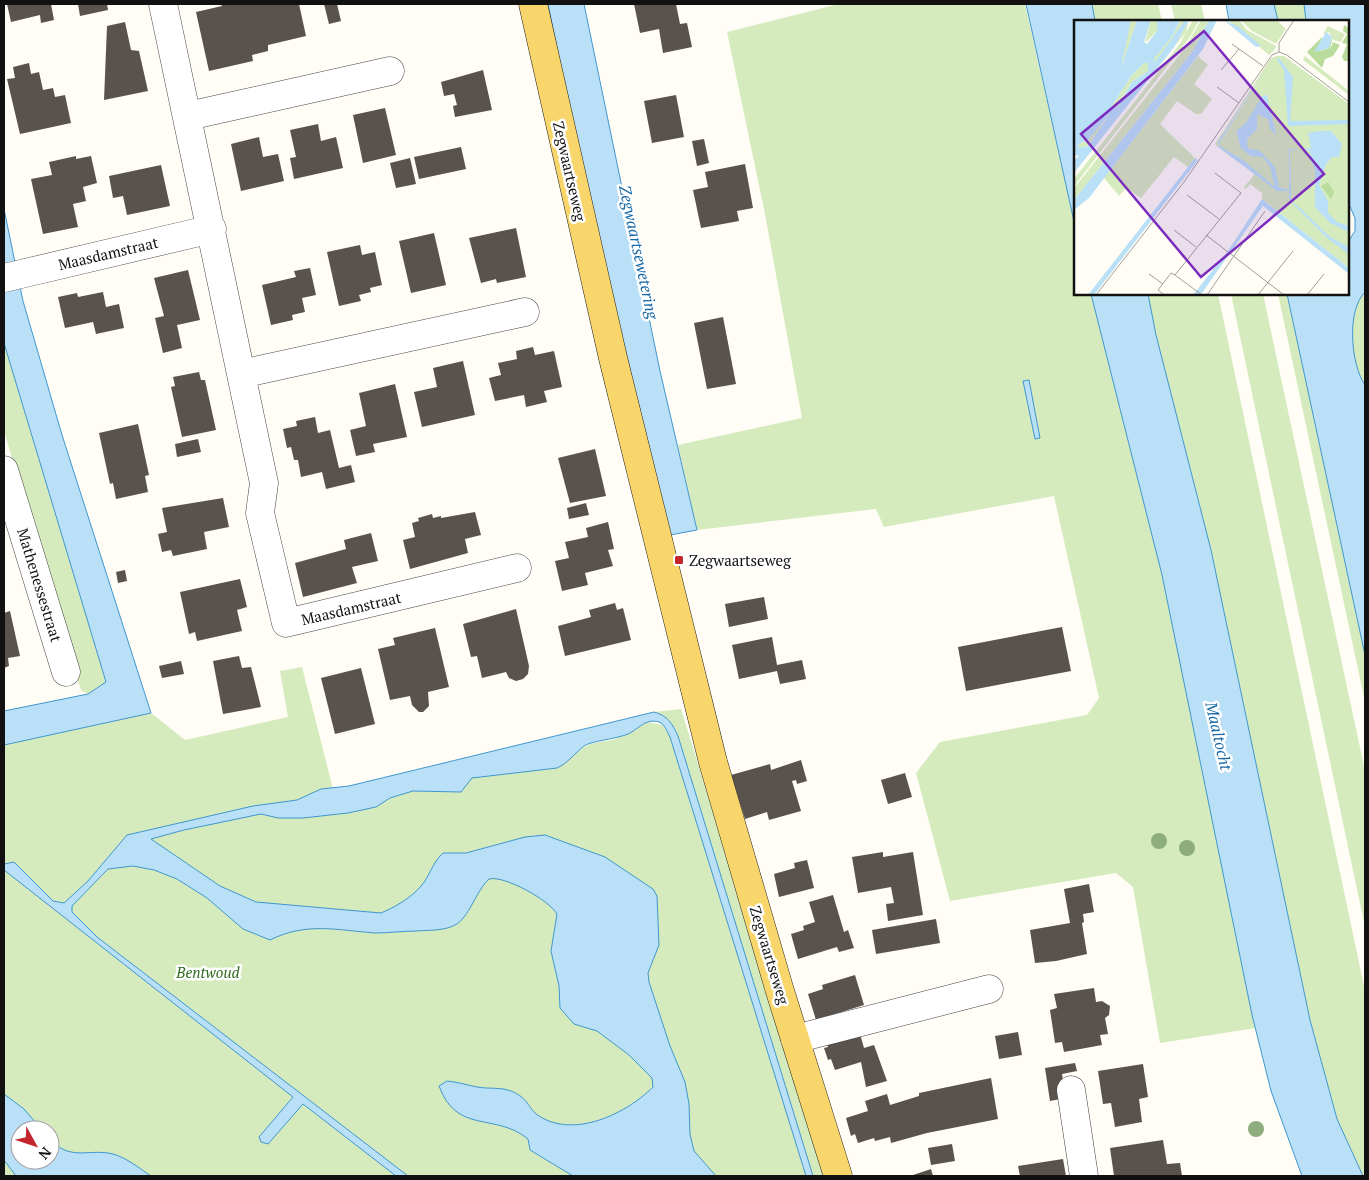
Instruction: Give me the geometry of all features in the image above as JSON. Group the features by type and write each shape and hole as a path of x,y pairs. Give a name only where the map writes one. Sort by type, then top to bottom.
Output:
{"main road":[{"name":"Zegwaartseweg","path":"533,4 613,358 713,762 795,1039 838,1176"}],"street":[{"name":"Maasdamstraat","path":"163,4 212,229 264,483 260,513 286,623 517,568"},
{"path":"188,116 390,71"},
{"name":"Maasdamstraat","path":"4,278 212,229"},
{"path":"241,374 525,312"},
{"name":"Mathenessestraat","path":"4,470 66,672"},
{"path":"795,1039 989,989"},
{"path":"1071,1090 1084,1176"}],"green space":[{"path":"839,4 1025,4 1074,222 1074,295 1091,295 1162,575 1256,1028 1160,1043 1133,887 1116,873 950,901 916,773 940,742 1087,715 1099,698 1054,496 884,527 876,509 697,530 678,445 802,418 765,214 727,32"},
{"path":"1092,4 1158,4 1162,20 1095,20"},
{"path":"1171,4 1201,4 1205,20 1175,20"},
{"path":"1274,4 1304,4 1306,20 1278,20"},
{"path":"1365,292 1365,385 1356,365 1353,324 1359,300"},
{"path":"1148,295 1218,295 1365,991 1365,1176 1363,1176 1337,1119 1310,1020 1211,550 1156,335"},
{"path":"1231,295 1263,295 1365,771 1365,927"},
{"path":"1278,295 1287,295 1365,655 1365,702"},
{"path":"4,343 107,682 88,694 81,690 4,431"},
{"name":"Bentwoud","path":"302,667 333,789 325,789 329,807 578,752 591,744 619,737 647,722 663,725 670,737 806,1176 4,1176 4,745 151,713 185,740 288,717 280,671"},
{"path":"681,709 826,1176 813,1176 678,736 669,721 654,712"}],"water":[{"path":"548,4 584,4 660,371 697,530 670,535 630,384 575,137"},
{"path":"1026,4 1092,4 1095,20 1074,20 1074,221"},
{"path":"1226,4 1274,4 1278,20 1229,20"},
{"path":"1304,4 1365,4 1365,292 1355,312 1353,338 1356,365 1365,385 1365,655 1287,295 1349,295 1349,240 1355,231 1355,218 1349,204 1349,20 1306,20"},
{"path":"4,209 23,301 62,435 151,713 4,745 4,711 88,694 106,682 4,343"},
{"name":"Maaltocht","path":"1091,295 1148,295 1156,335 1211,550 1310,1020 1337,1119 1363,1176 1302,1176 1271,1091 1252,1015 1162,575"},
{"path":"1029,380 1040,438 1035,439 1023,381"},
{"path":"654,712 669,721 678,736 813,1176 806,1176 670,737 664,726 659,722 650,721 628,734 587,744 557,768 472,778 461,792 413,791 390,798 376,807 348,813 303,818 278,818 261,814 151,839 220,886 256,902 381,913 402,902 417,890 443,853 466,853 525,837 545,835 605,857 653,889 657,896 659,945 648,973 649,982 670,1046 685,1082 689,1104 690,1134 694,1151 716,1176 573,1176 530,1150 528,1139 515,1131 503,1126 466,1117 456,1111 447,1101 439,1086 447,1081 477,1087 503,1089 517,1094 525,1100 539,1116 553,1122 568,1125 584,1124 615,1114 642,1097 653,1087 652,1078 629,1055 597,1031 574,1024 560,1008 559,986 551,951 557,914 545,902 515,885 505,881 489,879 460,922 446,928 375,933 334,929 309,929 283,934 270,940 243,929 207,898 177,879 154,870 133,866 108,869 72,906 72,912 97,937 408,1176 396,1176 303,1104 268,1144 261,1142 259,1137 293,1097 4,870 4,864 14,862 53,901 64,903 88,881 127,835 253,806 297,800 321,789 349,786"},
{"path":"4,1094 24,1109 33,1120 10,1120 10,1168 4,1160"},
{"path":"60,1147 80,1153 113,1154 151,1176 16,1176 12,1170 60,1170"}],"building":[{"path":"7,4 51,4 54,20 41,23 40,15 11,22"},
{"path":"78,4 107,4 108,10 80,16"},
{"path":"221,4 299,4 306,36 268,45 268,51 252,55 253,61 209,71 196,12 222,6"},
{"path":"324,4 337,4 341,21 329,24"},
{"path":"634,4 676,4 680,24 687,23 692,47 663,53 659,29 640,33"},
{"path":"125,22 131,50 139,51 148,91 104,100 107,26"},
{"path":"29,63 31,74 39,72 43,90 53,88 55,97 65,95 71,123 20,134 7,79 15,78 13,67"},
{"path":"483,70 492,110 455,117 453,106 457,105 454,94 444,96 441,82"},
{"path":"676,95 684,137 652,143 644,101"},
{"path":"385,108 396,155 363,163 353,115"},
{"path":"318,124 321,141 336,137 343,168 294,179 290,158 296,157 290,130"},
{"path":"259,137 263,157 278,154 284,181 241,191 231,144"},
{"path":"704,139 709,163 697,166 692,141"},
{"path":"461,147 466,169 419,179 414,157"},
{"path":"76,156 76,159 91,156 97,183 83,187 86,201 73,204 78,227 43,234 31,179 52,175 49,162"},
{"path":"410,158 416,184 396,188 390,163"},
{"path":"745,164 753,208 737,211 739,221 701,228 693,190 708,187 705,172"},
{"path":"161,165 170,206 127,215 123,196 113,198 109,176"},
{"path":"516,228 526,277 497,283 496,279 481,283 469,238"},
{"path":"434,233 446,285 411,293 399,241"},
{"path":"360,245 362,255 375,252 382,285 370,288 371,292 359,295 361,301 339,306 327,252"},
{"path":"310,268 316,295 302,298 305,312 292,315 293,320 271,325 262,285 296,277 294,271"},
{"path":"188,270 200,320 177,325 182,348 163,353 155,318 164,316 154,278"},
{"path":"103,292 106,307 119,304 124,328 96,334 93,322 65,328 58,297 77,293 78,297"},
{"path":"723,317 736,384 707,389 694,323"},
{"path":"533,347 535,355 554,351 562,387 544,391 547,402 526,407 524,395 495,401 489,378 501,375 498,363 517,359 516,351"},
{"path":"463,361 475,415 422,427 414,392 437,387 433,368"},
{"path":"199,372 201,380 205,380 216,430 182,437 171,387 175,386 173,377"},
{"path":"395,384 407,437 373,444 375,452 356,456 350,430 366,426 359,393"},
{"path":"315,417 318,433 330,430 339,468 351,465 355,482 326,489 322,472 301,477 298,460 294,460 291,447 287,448 283,429 297,426 296,421"},
{"path":"138,424 149,475 145,476 148,492 116,499 113,483 110,484 99,433"},
{"path":"198,439 201,452 177,457 175,444"},
{"path":"595,449 606,496 570,503 558,458"},
{"path":"223,498 229,527 204,532 207,549 173,556 171,550 162,552 158,534 167,532 162,508"},
{"path":"586,503 589,515 569,519 567,508"},
{"path":"475,512 481,535 465,539 468,553 410,569 403,540 415,537 412,523 419,521 418,518 432,514 433,518 441,516 441,518"},
{"path":"608,522 614,549 608,550 613,566 585,573 588,585 562,591 555,561 569,558 565,542 588,537 586,528"},
{"path":"371,533 378,561 352,567 357,583 303,597 295,563 346,549 344,540"},
{"path":"125,570 127,581 118,583 116,572"},
{"path":"240,579 247,607 237,610 242,631 197,641 195,632 189,634 180,592"},
{"path":"764,597 768,619 729,627 725,604"},
{"path":"615,603 617,610 623,608 631,640 565,656 558,626 591,617 589,610"},
{"path":"516,609 529,666 528,674 523,679 516,681 509,678 506,672 482,678 477,656 471,657 463,624"},
{"path":"10,611 20,656 8,658 9,666 4,668 4,613"},
{"path":"1062,627 1071,671 966,691 958,647"},
{"path":"435,628 449,687 428,692 429,706 423,712 419,712 412,705 410,696 390,700 378,649 395,645 393,638"},
{"path":"772,637 777,665 802,660 806,679 780,684 777,671 739,679 732,645"},
{"path":"239,656 242,668 251,667 261,707 223,714 213,661"},
{"path":"181,661 184,674 162,678 159,666"},
{"path":"361,668 375,724 335,734 321,678"},
{"path":"801,760 807,781 797,784 796,780 792,781 801,811 769,820 767,812 745,819 731,775 770,764 771,770"},
{"path":"905,773 912,797 888,804 881,780"},
{"path":"883,852 883,857 913,852 923,915 888,921 886,904 894,903 891,887 858,893 852,857"},
{"path":"807,860 814,888 779,897 774,874 795,868 794,863"},
{"path":"1089,884 1094,912 1083,914 1084,922 1082,923 1087,954 1056,961 1035,963 1030,930 1070,923 1064,889"},
{"path":"833,895 844,932 848,930 854,948 839,952 837,947 798,959 791,934 804,930 803,926 815,922 809,902"},
{"path":"936,919 940,943 876,954 872,930"},
{"path":"855,975 864,1005 816,1020 808,994 823,989 822,985"},
{"path":"1094,988 1096,1002 1102,1001 1110,1006 1109,1015 1105,1018 1108,1034 1100,1035 1102,1045 1064,1052 1062,1042 1055,1043 1050,1010 1057,1008 1054,994"},
{"path":"1018,1032 1022,1055 999,1059 995,1036"},
{"path":"860,1034 864,1048 874,1045 887,1081 866,1087 861,1062 835,1070 831,1059 828,1060 824,1048 828,1047 827,1044"},
{"path":"1075,1063 1077,1071 1062,1074 1066,1098 1050,1101 1045,1068"},
{"path":"1143,1064 1148,1097 1139,1099 1142,1122 1115,1127 1111,1103 1103,1104 1098,1071"},
{"path":"991,1078 998,1119 927,1133 891,1143 890,1137 875,1141 874,1138 858,1143 855,1134 851,1136 846,1118 868,1111 865,1101 887,1094 890,1105 919,1096 919,1093"},
{"path":"1163,1140 1167,1164 1180,1163 1182,1176 1114,1176 1110,1148"},
{"path":"952,1144 955,1161 931,1165 928,1148"},
{"path":"1063,1159 1066,1176 1020,1176 1018,1166"},
{"path":"931,1169 933,1176 910,1176"}],"place":[{"name":"Zegwaartseweg","path":"679,560"}],"water label":[{"name":"Zegwaartsewetering","path":"639,252"}]}
